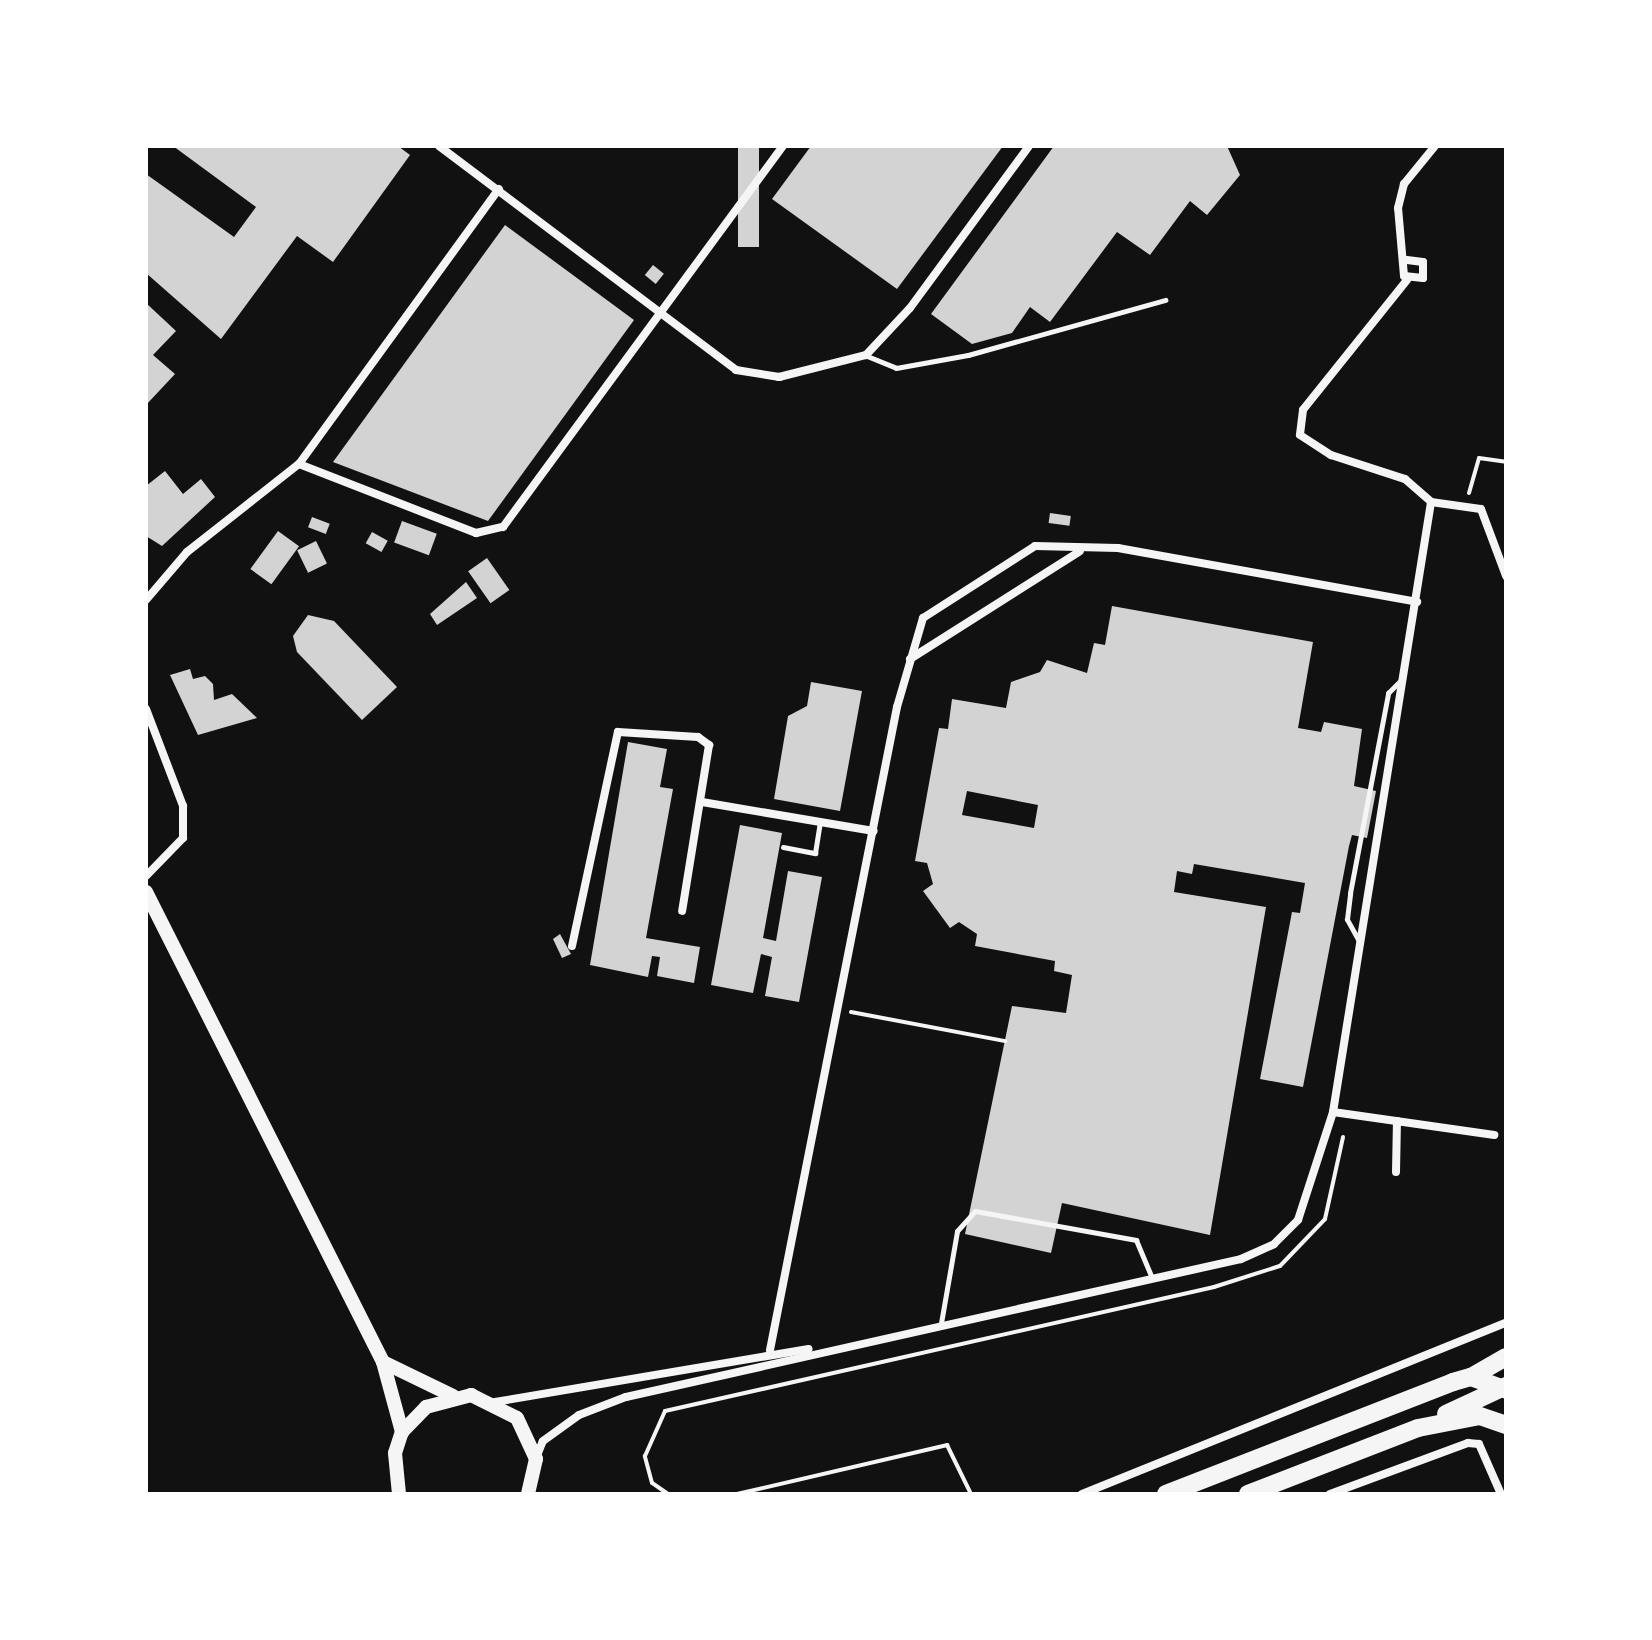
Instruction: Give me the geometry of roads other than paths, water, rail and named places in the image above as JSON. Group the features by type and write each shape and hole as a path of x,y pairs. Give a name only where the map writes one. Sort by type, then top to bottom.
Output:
{"main road":[{"path":"1166,1494 1471,1377 1506,1357"},
{"path":"1471,1377 1505,1388"},
{"path":"1248,1494 1418,1428 1505,1388"},
{"path":"1418,1428 1480,1416 1506,1425"}],"street":[{"path":"439,146 736,370 779,377 866,355 910,308 1029,146"},
{"path":"299,464 476,533 503,527 783,146"},
{"path":"1407,280 1407,260 1398,234 1404,184 1435,146"},
{"path":"146,600 187,552 299,464 499,189"},
{"path":"1407,260 1418,258 1426,272 1407,280 1303,410 1300,435 1331,455 1405,479 1431,502 1481,509 1506,576"},
{"path":"528,1494 543,1441 579,1415 626,1397 830,1348 1152,1278 1274,1244 1310,1200 1333,1112 1431,502"},
{"path":"770,1350 874,831 910,659 923,618 1035,546 1080,551 1118,548 1417,602"},
{"path":"910,659 1080,551"},
{"path":"146,709 183,806 183,838 146,876"},
{"path":"572,946 618,732 698,737 709,745 682,911"},
{"path":"702,802 874,831"},
{"path":"146,892 383,1362 402,1432"},
{"path":"1333,1112 1494,1135"},
{"path":"1396,1172 1397,1121"},
{"path":"1082,1494 1472,1340 1506,1323"},
{"path":"383,1362 453,1396 495,1402 770,1350 830,1348"},
{"path":"399,1494 395,1453 402,1432 426,1407 453,1396"},
{"path":"495,1402 517,1418 536,1459"},
{"path":"1330,1494 1460,1445 1479,1444 1501,1494"}],"lane":[{"path":"866,355 896,368 968,355 1165,300"},
{"path":"1360,942 1347,919 1350,893 1388,693 1405,676"},
{"path":"783,847 815,853 820,823"},
{"path":"941,1323 957,1231 975,1211 1136,1240 1152,1278"}]}
